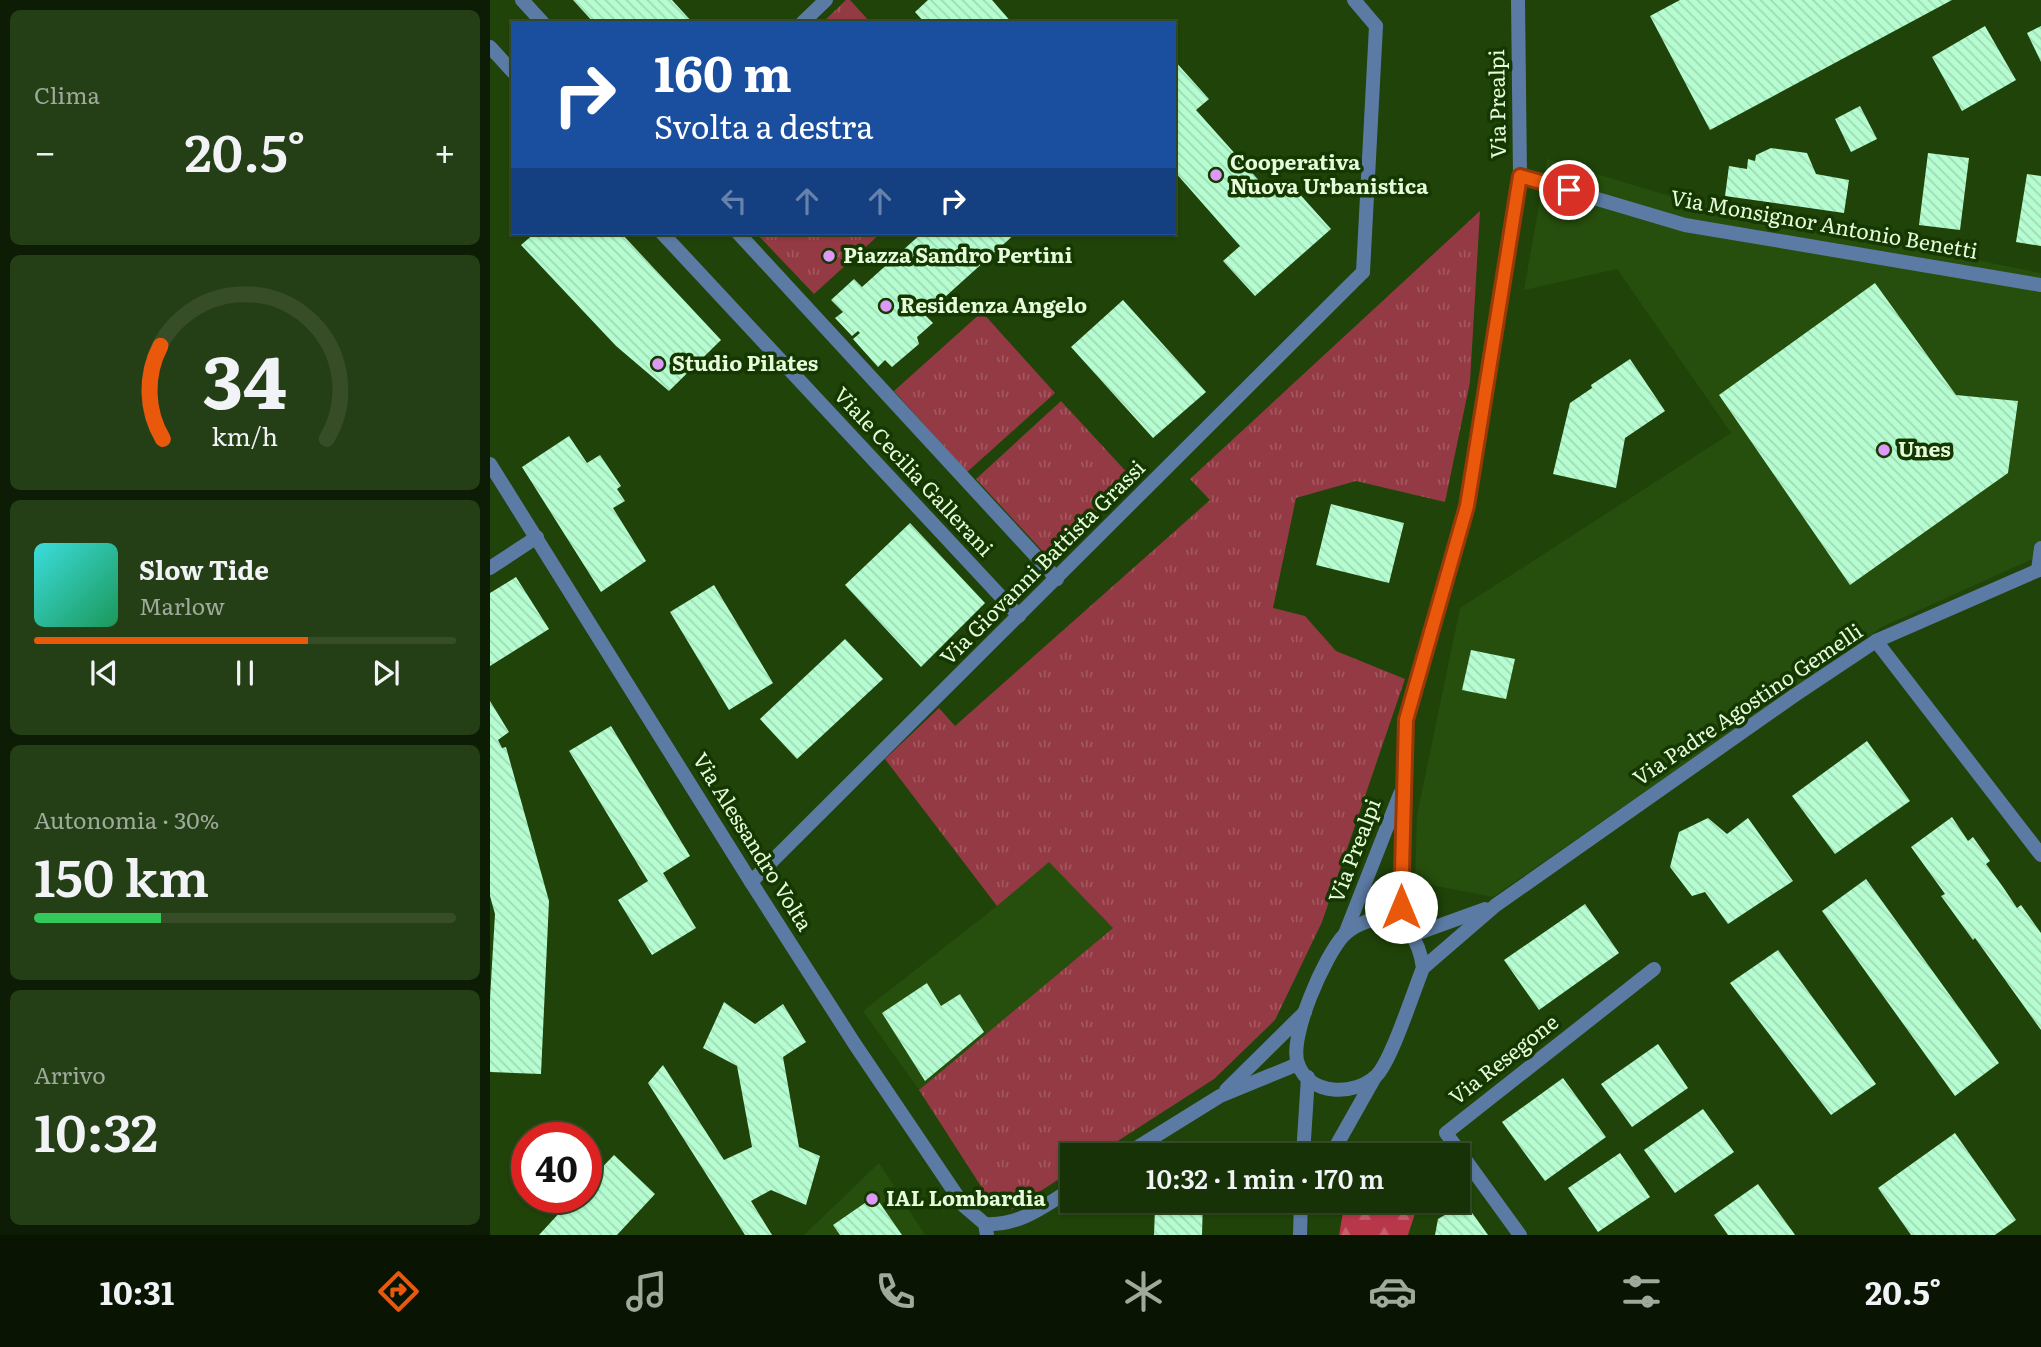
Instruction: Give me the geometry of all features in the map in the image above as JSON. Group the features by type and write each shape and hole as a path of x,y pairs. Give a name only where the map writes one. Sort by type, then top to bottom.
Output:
{"street":[{"path":"522,0 541,21"},
{"path":"804,21 826,0"},
{"name":"Via Giovanni Battista Grassi","path":"751,882 1363,272 1377,26 1353,0"},
{"name":"Via Prealpi","path":"1423,968 1422,956 1408,931 1401,887 1406,720 1467,506 1520,176 1518,0"},
{"path":"490,47 511,70"},
{"name":"Via Monsignor Antonio Benetti","path":"1520,176 1685,225 2041,285"},
{"name":"Viale Cecilia Gallerani","path":"664,235 1019,616"},
{"path":"740,235 1057,579"},
{"name":"Via Alessandro Volta","path":"490,464 854,1043 964,1206 986,1229"},
{"path":"490,568 537,537"},
{"path":"2040,570 2041,548"},
{"name":"Via Padre Agostino Gemelli","path":"1423,968 1496,905 1877,641 2040,570"},
{"path":"1877,641 2041,855"},
{"name":"Via Prealpi","path":"1305,1012 1328,959 1345,935 1404,783"},
{"name":"Via Padre Agostino Gemelli","path":"1408,931 1496,905"},
{"path":"1345,935 1361,923 1377,918 1393,919 1408,931"},
{"path":"1338,1143 1390,1054 1423,968"},
{"name":"Via Resegone","path":"1520,1235 1446,1133 1654,969"},
{"path":"1305,1012 1298,1034 1298,1064 1308,1077 1321,1088 1345,1090 1358,1087 1376,1076"},
{"path":"1220,1096 1305,1012"},
{"path":"1144,1143 1220,1096 1298,1064"},
{"path":"1304,1143 1308,1077"},
{"path":"986,1229 1032,1214 1060,1196"},
{"path":"1300,1235 1301,1213"}],"shaded area":[{"path":"1547,159 1693,203 2041,273 2041,555 1882,627 1493,897 1415,882 1417,815 1460,608 1731,433 1617,269 1524,290"},
{"path":"1049,861 1113,928 919,1090 863,1011 997,906"},
{"name":"IAL Lombardia","path":"879,1163 925,1235 804,1235"}],"green space":[{"path":"846,0 850,0 869,21 824,21"},
{"path":"1480,211 1470,382 1445,502 1356,481 1296,498 1273,608 1305,616 1336,651 1405,679 1322,922 1275,1020 1214,1079 1115,1143 1060,1143 1060,1178 1013,1209 995,1208 919,1090 1113,928 1049,862 997,906 885,759 939,708 955,726 1210,500 1190,479"},
{"name":"Piazza Sandro Pertini","path":"758,235 879,235 814,294"},
{"path":"982,312 1055,393 967,472 894,391"},
{"path":"1061,401 1133,479 1048,557 976,479"},
{"path":"1343,1213 1415,1213 1408,1235 1339,1235"}],"building":[{"path":"573,0 672,0 691,21 592,21"},
{"path":"928,0 992,0 1010,21 923,21 915,12"},
{"path":"1680,0 1952,0 1710,130 1650,16"},
{"path":"1985,26 2016,80 1962,111 1932,57"},
{"path":"2041,26 2041,62 2027,33"},
{"name":"Cooperativa Nuova Urbanistica","path":"1176,62 1209,99 1196,110 1271,194 1287,180 1331,229 1255,296 1223,261 1240,246 1176,173"},
{"path":"1860,106 1877,139 1851,152 1835,119"},
{"path":"1771,148 1807,153 1816,174 1849,180 1844,213 1725,196 1729,166 1747,169 1748,159 1755,161 1756,155"},
{"path":"1928,153 1969,158 1960,230 1919,225"},
{"path":"2027,174 2041,176 2041,246 2016,242"},
{"path":"533,235 623,235 721,340 669,391 616,346 521,245"},
{"name":"Residenza Angelo","path":"920,235 1014,235 925,315 933,323 917,337 919,344 892,367 885,360 878,367 853,339 860,333 858,331 852,336 835,318 843,312 831,300 854,279 862,287"},
{"name":"Unes","path":"1875,283 1956,395 2018,401 2008,473 1850,585 1719,395"},
{"path":"1123,300 1206,392 1153,438 1071,347"},
{"path":"1630,359 1665,411 1625,438 1616,488 1553,474 1570,403"},
{"path":"569,436 587,463 600,455 621,486 617,489 625,501 613,508 646,561 601,592 522,467"},
{"path":"1331,504 1404,523 1389,583 1316,565"},
{"path":"910,523 985,603 921,667 845,585"},
{"path":"516,577 549,629 490,666 490,593"},
{"path":"714,585 773,683 729,710 670,612"},
{"path":"845,639 883,679 797,759 760,719"},
{"path":"1471,650 1515,659 1506,699 1462,690"},
{"path":"490,701 509,732 498,740 502,748 506,747 549,901 541,1074 490,1072 490,998 495,914 490,896"},
{"path":"611,726 690,856 663,873 696,928 652,955 618,900 648,881 569,751"},
{"path":"1867,741 1910,801 1835,854 1792,796"},
{"path":"1952,817 1968,841 1973,837 1990,861 1986,864 2017,908 2021,905 2041,933 2041,1030 1975,938 1973,940 1941,896 1945,894 1911,847"},
{"path":"1708,818 1727,834 1748,818 1793,881 1728,924 1705,892 1692,896 1670,867 1679,832"},
{"path":"1866,879 1999,1063 1955,1096 1822,911"},
{"path":"1585,904 1619,953 1539,1010 1504,960"},
{"path":"1778,950 1876,1084 1831,1115 1730,983"},
{"path":"927,983 941,1006 960,994 984,1032 925,1081 882,1013"},
{"path":"724,1002 755,1024 783,1004 806,1042 783,1057 799,1147 820,1156 806,1205 771,1190 751,1201 772,1235 745,1235 648,1083 663,1065 724,1160 752,1147 737,1066 703,1048"},
{"path":"1658,1044 1688,1088 1632,1127 1601,1084"},
{"path":"1563,1078 1606,1137 1545,1181 1502,1122"},
{"path":"1703,1109 1734,1152 1675,1193 1644,1150"},
{"path":"1955,1133 2016,1220 1995,1235 1911,1235 1878,1188"},
{"path":"1620,1153 1650,1197 1598,1232 1568,1188"},
{"path":"614,1155 655,1194 617,1235 539,1235 559,1213 602,1213 602,1167"},
{"path":"1758,1184 1795,1235 1728,1235 1714,1215"},
{"path":"875,1196 902,1235 840,1235 833,1225"},
{"path":"1470,1210 1488,1235 1435,1235 1438,1219 1448,1213 1470,1213"},
{"path":"1155,1213 1203,1213 1202,1235 1154,1235"}],"place":[{"name":"Cooperativa Nuova Urbanistica","path":"1216,175"},
{"name":"Piazza Sandro Pertini","path":"829,256"},
{"name":"Residenza Angelo","path":"886,306"},
{"name":"Studio Pilates","path":"658,364"},
{"name":"Unes","path":"1884,450"},
{"name":"IAL Lombardia","path":"872,1199"}],"route":[{"path":"1401,907 1406,720 1467,506 1520,176 1569,190"}]}
